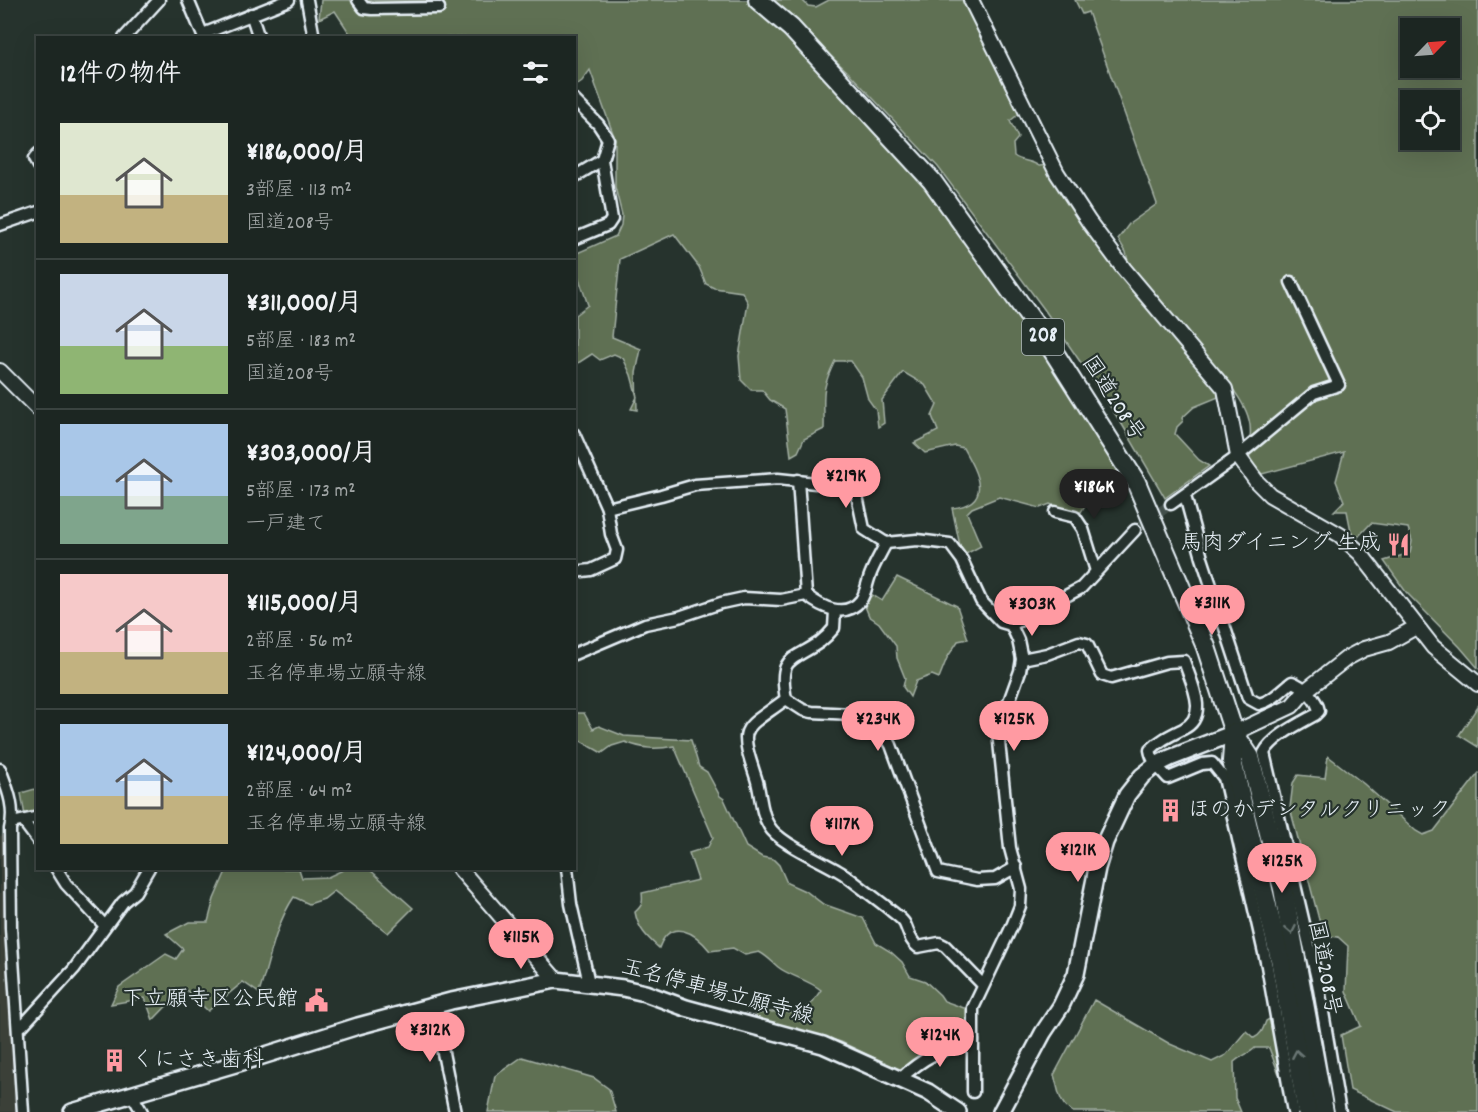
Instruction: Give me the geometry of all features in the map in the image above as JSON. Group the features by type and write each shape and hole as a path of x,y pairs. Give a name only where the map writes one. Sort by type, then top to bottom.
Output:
{"highway":[{"name":"国道208号","path":"758,0 791,28 932,181 1048,343 1136,482 1206,647 1234,734 1250,757 1283,889 1324,1112"},
{"name":"国道208号","path":"1234,734 1232,760 1280,959 1307,1112"}],"main road":[{"path":"1001,1112 1043,1033 1061,1006 1076,974 1097,868 1115,818 1127,795 1142,776 1156,765 1234,734"},
{"name":"玉名停車場立願寺線","path":"72,1112 256,1058 335,1032 451,1001 556,980 589,983 645,993 686,1008 823,1045 928,1092 958,1112"}],"street":[{"path":"126,36 159,0"},
{"path":"188,0 203,36 289,0"},
{"path":"307,0 314,36"},
{"path":"358,0 364,8 372,9 439,8"},
{"path":"971,0 1057,173 1089,222 1124,268 1225,389 1238,456 1257,482 1270,495 1347,541 1360,553 1433,647 1478,684"},
{"path":"251,14 259,36"},
{"path":"576,102 598,124 608,139 602,160 612,219 608,225 576,238"},
{"path":"576,176 602,160"},
{"path":"0,225 36,213"},
{"path":"1171,504 1238,456 1314,393 1339,385 1291,282"},
{"path":"0,371 36,408"},
{"path":"576,438 607,508 611,534 617,549 615,559 591,570 576,572"},
{"path":"607,508 695,485 778,479 849,484 856,491 864,529 886,543 917,540 950,544 962,560 981,601 1002,622 1011,626 1018,640 1022,659 1020,671 998,732 1010,848 1021,889 1020,906 973,1008 974,1092"},
{"path":"798,480 806,595 816,603 836,611 846,610 862,599 870,575 886,543"},
{"path":"1185,496 1202,558 1248,698 1259,704 1273,700 1292,682 1298,684 1318,704 1319,711 1315,715 1275,740 1264,753 1318,983 1340,1112"},
{"path":"1055,512 1075,517 1083,529 1096,571"},
{"path":"1011,626 1081,588 1135,530"},
{"path":"576,653 645,624 679,617 721,603 744,598 781,600 806,595"},
{"path":"836,611 834,628 821,641 788,662 782,677 786,699 802,710 852,714 882,731 891,745 938,872 976,880 995,879 1016,867"},
{"path":"1234,734 1292,706 1305,691 1347,658 1365,649 1389,642 1416,627"},
{"path":"1022,659 1047,654 1079,642 1088,644 1102,675 1111,678 1167,662 1184,661 1197,701 1196,720 1187,728 1162,739 1150,750 1156,765 1168,778 1202,764 1212,763 1224,778 1267,966 1293,1112"},
{"path":"786,699 749,726 745,734 746,750 760,794 764,817 770,828 796,848 844,875 904,921 913,943 918,946 939,943 945,946 982,986"},
{"path":"0,769 2,782 11,796 11,928 23,1112"},
{"path":"12,823 36,818"},
{"path":"23,821 36,838"},
{"path":"57,870 66,884 105,926"},
{"path":"18,1026 23,1025 74,969 123,902 135,892 148,870"},
{"path":"461,870 556,980"},
{"path":"567,870 571,904 589,983"},
{"path":"422,1009 441,1043 455,1112"},
{"path":"900,1079 918,1063 958,1044 973,1041"},
{"path":"132,1095 142,1112"}],"shaded area":[{"path":"5,834 16,1112 0,1112 0,836"}],"green space":[{"path":"321,0 748,0 792,40 922,181 1022,319 1093,429 1123,483 1094,496 1081,512 1065,510 1050,504 1040,508 999,497 972,508 967,513 981,546 964,555 952,508 965,505 973,500 978,493 977,477 963,448 955,446 925,453 914,443 938,431 932,416 937,405 925,385 903,372 882,400 884,423 878,427 876,410 868,399 862,377 851,361 835,361 825,388 824,429 804,439 798,452 791,456 785,409 770,400 762,390 751,390 741,380 739,356 748,303 742,292 714,288 706,284 699,267 674,234 620,259 612,337 641,349 636,373 637,396 623,358 614,354 600,360 592,354 576,364 576,314 588,305 576,270 576,254 616,236 622,215 615,187 615,139 590,70 576,85 576,36 351,36 335,11 319,19"},
{"path":"770,0 802,0 808,6 816,7 829,0 965,0 1020,113 1010,121 1018,138 1013,144 1014,156 1039,166 1050,165 1202,364 1221,396 1194,407 1182,418 1183,421 1177,427 1175,434 1199,460 1209,466 1165,498 1123,426 1044,309 938,167 849,73"},
{"path":"1075,0 1478,0 1478,668 1406,592 1384,561 1410,553 1412,541 1408,528 1371,523 1358,537 1351,531 1347,511 1334,511 1344,501 1336,481 1344,452 1262,474 1255,467 1249,455 1250,425 1240,400 1231,386 1128,262 1126,252 1118,239 1129,224 1157,204 1088,12 1082,14"},
{"path":"637,398 637,410 631,409"},
{"path":"897,577 957,606 968,639 958,641 947,658 939,678 932,675 916,681 910,697 903,687 905,678 897,658 896,646 879,623 869,616 862,599 865,593 872,596 869,593 882,601"},
{"path":"1478,706 1478,747 1459,735"},
{"path":"576,713 584,713 593,729 599,726 624,736 691,740 699,767 707,772 724,799 746,847 762,857 773,859 779,865 787,883 807,892 823,904 863,918 876,943 902,962 910,976 925,981 944,1001 964,1008 973,1008 973,1041 906,1073 841,1042 757,1019 755,1014 780,1011 798,1013 812,1003 821,990 782,970 759,952 745,955 733,948 710,951 697,938 676,930 664,938 659,948 644,932 636,918 635,912 642,903 642,893 698,880 689,853 708,847 713,837 674,746 649,748 625,742 612,746 602,753 576,740"},
{"path":"1328,756 1423,835 1434,831 1478,774 1478,1112 1397,1112 1350,1090 1341,1035 1361,1026 1346,991 1348,946 1338,937 1323,935 1290,808 1293,783 1298,775 1325,778"},
{"path":"36,790 36,813 25,816 21,793"},
{"path":"227,870 299,870 302,878 328,877 343,870 370,870 413,908 388,933 334,891 324,899 309,904 294,897 277,931 259,993 243,982 208,1011 184,988 153,1020 145,998 111,1004 119,987 166,954 176,959 183,949 166,934 189,922 208,922 214,899"},
{"path":"1094,1000 1170,1044 1212,1062 1226,1055 1246,1031 1254,1038 1257,1036 1266,1021 1273,1017 1279,1074 1269,1048 1255,1048 1234,1062 1235,1098 1241,1112 1073,1112 1064,1105 1054,1075"},
{"path":"522,1057 594,1078 609,1089 616,1112 488,1112 495,1076"}],"tunnel":[{"path":"1135,530 1171,504"}],"place":[{"name":"馬肉ダイニング 生成","path":"1399,544"},
{"name":"ほのかデンタルクリニック","path":"1170,811"},
{"name":"下立願寺区公民館","path":"316,1000"},
{"name":"くにさき歯科","path":"114,1061"}]}
